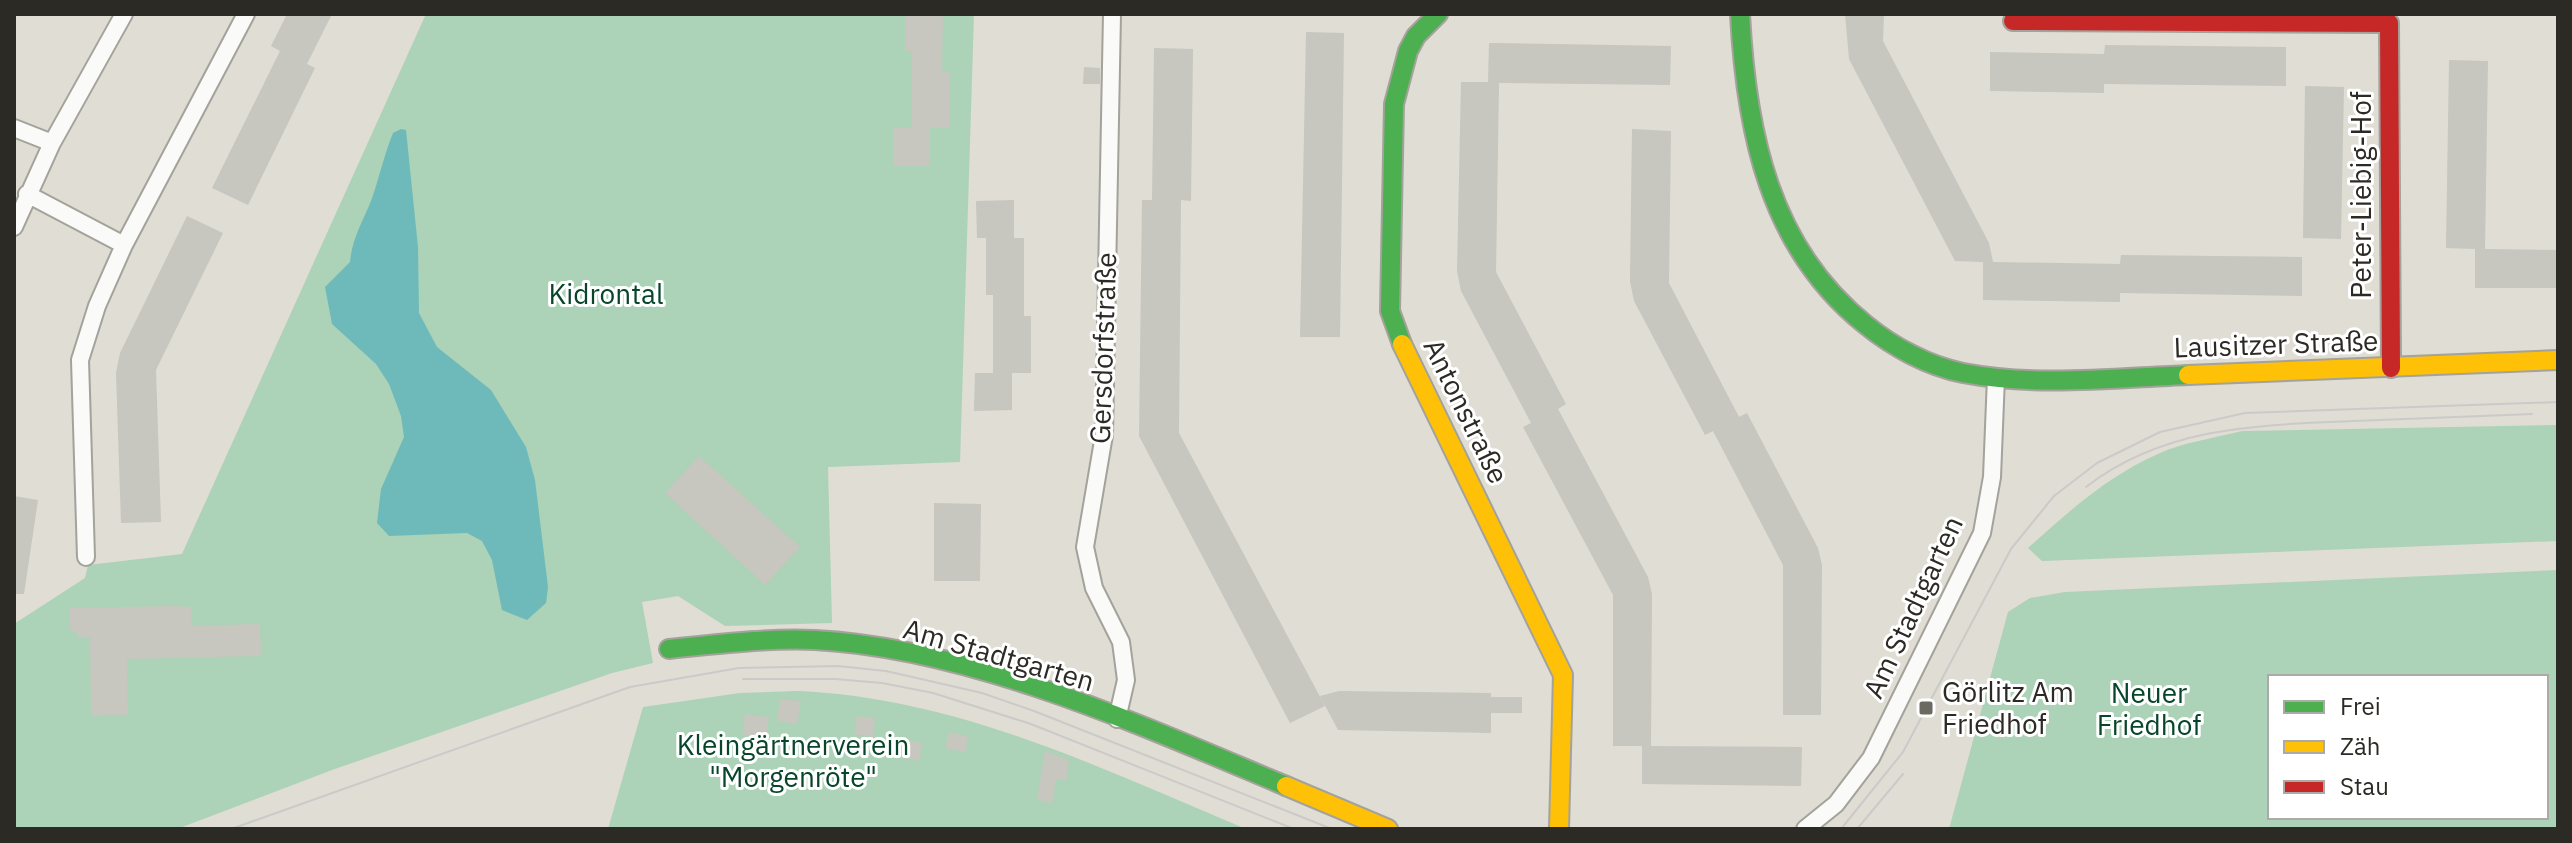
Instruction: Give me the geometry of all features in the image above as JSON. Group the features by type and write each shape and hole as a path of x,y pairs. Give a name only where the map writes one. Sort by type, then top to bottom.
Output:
{"street":[{"path":"14,227 52,143 124,14"},
{"path":"86,557 80,360 97,306 124,245 246,14"},
{"name":"Gersdorfstraße","path":"1112,14 1104,435 1085,547 1094,588 1121,642 1126,680 1117,719"},
{"name":"Lausitzer Straße","path":"1740,14 1745,96 1758,161 1777,215 1808,267 1850,313 1889,340 1931,363 1996,377 2047,381 2558,360"},
{"name":"Antonstraße","path":"1432,15 1408,51 1394,104 1390,311 1394,329 1563,675 1559,829"},
{"name":"Peter-Liebig-Hof","path":"2013,21 2389,18 2391,368"},
{"path":"14,128 52,143"},
{"path":"27,194 124,245"},
{"name":"Am Stadtgarten","path":"1805,829 1836,804 1871,758 1982,533 1992,477 1996,377"},
{"name":"Am Stadtgarten","path":"669,649 837,642 926,660 1041,690 1388,829"}],"green space":[{"name":"Kidrontal","path":"426,14 974,14 960,462 828,467 832,623 725,626 678,596 642,602 653,663 612,673 332,770 177,829 14,829 14,624 85,578 88,565 182,554"},
{"path":"2558,425 2558,541 2042,561 2028,548 2105,484 2140,463 2178,446 2242,431"},
{"name":"Neuer Friedhof","path":"2558,570 2558,829 1949,829 2008,612 2030,598 2065,592"},
{"name":"Kleingärtnerverein \"Morgenröte\"","path":"798,691 857,696 972,722 1082,760 1246,829 608,829 643,707 740,693"}],"water":[{"path":"406,130 418,247 419,313 437,347 491,390 526,447 535,480 548,587 546,603 527,620 502,610 492,560 482,541 467,533 389,536 377,523 381,489 404,437 401,416 389,384 376,364 332,324 325,287 350,262 355,238 371,201 393,133"}],"building":[{"path":"287,14 332,14 307,64 315,68 248,205 212,188 280,51 271,46"},
{"path":"905,14 943,14 942,71 949,71 949,128 930,128 930,166 893,166 893,128 912,128 912,51 905,51"},
{"path":"1845,14 1884,14 1883,41 1989,243 1993,262 2120,264 2121,255 2302,257 2302,296 2120,293 2120,302 1983,300 1983,262 1955,261 1849,59"},
{"path":"1306,32 1344,33 1340,337 1300,337"},
{"path":"1489,43 1671,46 1670,85 1499,83 1496,272 1566,404 1558,409 1648,577 1652,594 1651,746 1646,746 1802,747 1801,786 1642,784 1642,746 1613,746 1613,595 1523,427 1531,423 1461,291 1457,271 1461,82 1488,82"},
{"path":"2105,45 2286,47 2286,86 2104,84 2104,93 1990,91 1990,52 2104,54"},
{"path":"1154,48 1193,49 1191,201 1181,200 1179,433 1325,706 1290,723 1139,436 1142,200 1152,200"},
{"path":"2449,60 2488,61 2485,249 2558,250 2558,288 2475,288 2475,249 2446,248"},
{"path":"1084,67 1100,68 1100,84 1083,84"},
{"path":"2305,86 2344,87 2341,239 2303,238"},
{"path":"1632,129 1671,131 1669,283 1739,417 1747,413 1818,548 1822,565 1821,715 1783,715 1783,565 1713,431 1705,435 1634,301 1630,281"},
{"path":"1014,200 1014,238 1024,238 1024,316 1031,316 1031,373 1012,373 1012,410 974,411 975,373 993,373 993,295 986,295 986,238 977,238 976,201"},
{"path":"187,216 223,233 156,370 161,522 121,523 116,373 120,353"},
{"path":"699,456 800,547 765,585 665,493"},
{"path":"14,496 38,500 24,594 14,594"},
{"path":"934,503 981,504 980,581 934,581"},
{"path":"191,607 192,626 260,624 261,656 127,659 128,715 91,716 90,637 77,637 77,631 70,631 69,608"},
{"path":"1339,691 1491,693 1491,697 1522,697 1522,713 1491,713 1491,733 1338,730 1320,696"},
{"path":"780,699 801,701 797,724 777,721"},
{"path":"745,714 769,717 766,738 742,734"},
{"path":"857,716 875,718 873,737 854,734"},
{"path":"949,732 968,736 965,752 945,748"},
{"path":"902,739 922,743 919,761 899,757"},
{"path":"1045,751 1069,760 1066,781 1056,779 1052,803 1037,800"}],"tram line":[{"path":"1841,829 1903,752 2011,549 2054,496 2097,463 2160,432 2245,413 2558,402"},
{"path":"2086,487 2116,467 2148,452 2180,440 2214,433 2283,424 2532,414"},
{"path":"231,829 630,687 739,668 838,666 886,671 982,693 1332,829"},
{"path":"743,679 835,679 882,683 933,693 1031,724 1294,829"},
{"path":"1857,829 1903,774"}],"traffic: fast":[{"path":"1402,344 1390,311 1394,104 1408,51 1416,36 1438,14"},
{"path":"1740,14 1743,58 1757,144 1785,224 1806,260 1833,294 1866,325 1912,355 1963,373 2047,381 2188,375"},
{"path":"669,649 815,640 874,646 934,658 1055,694 1286,786"}],"traffic: slow":[{"path":"1402,344 1563,675 1559,829"},
{"path":"2188,375 2558,360"},
{"path":"1286,786 1388,829"}],"traffic: jam":[{"path":"2013,21 2389,23 2391,368"}],"place":[{"name":"Görlitz Am Friedhof","path":"1926,708"}]}
